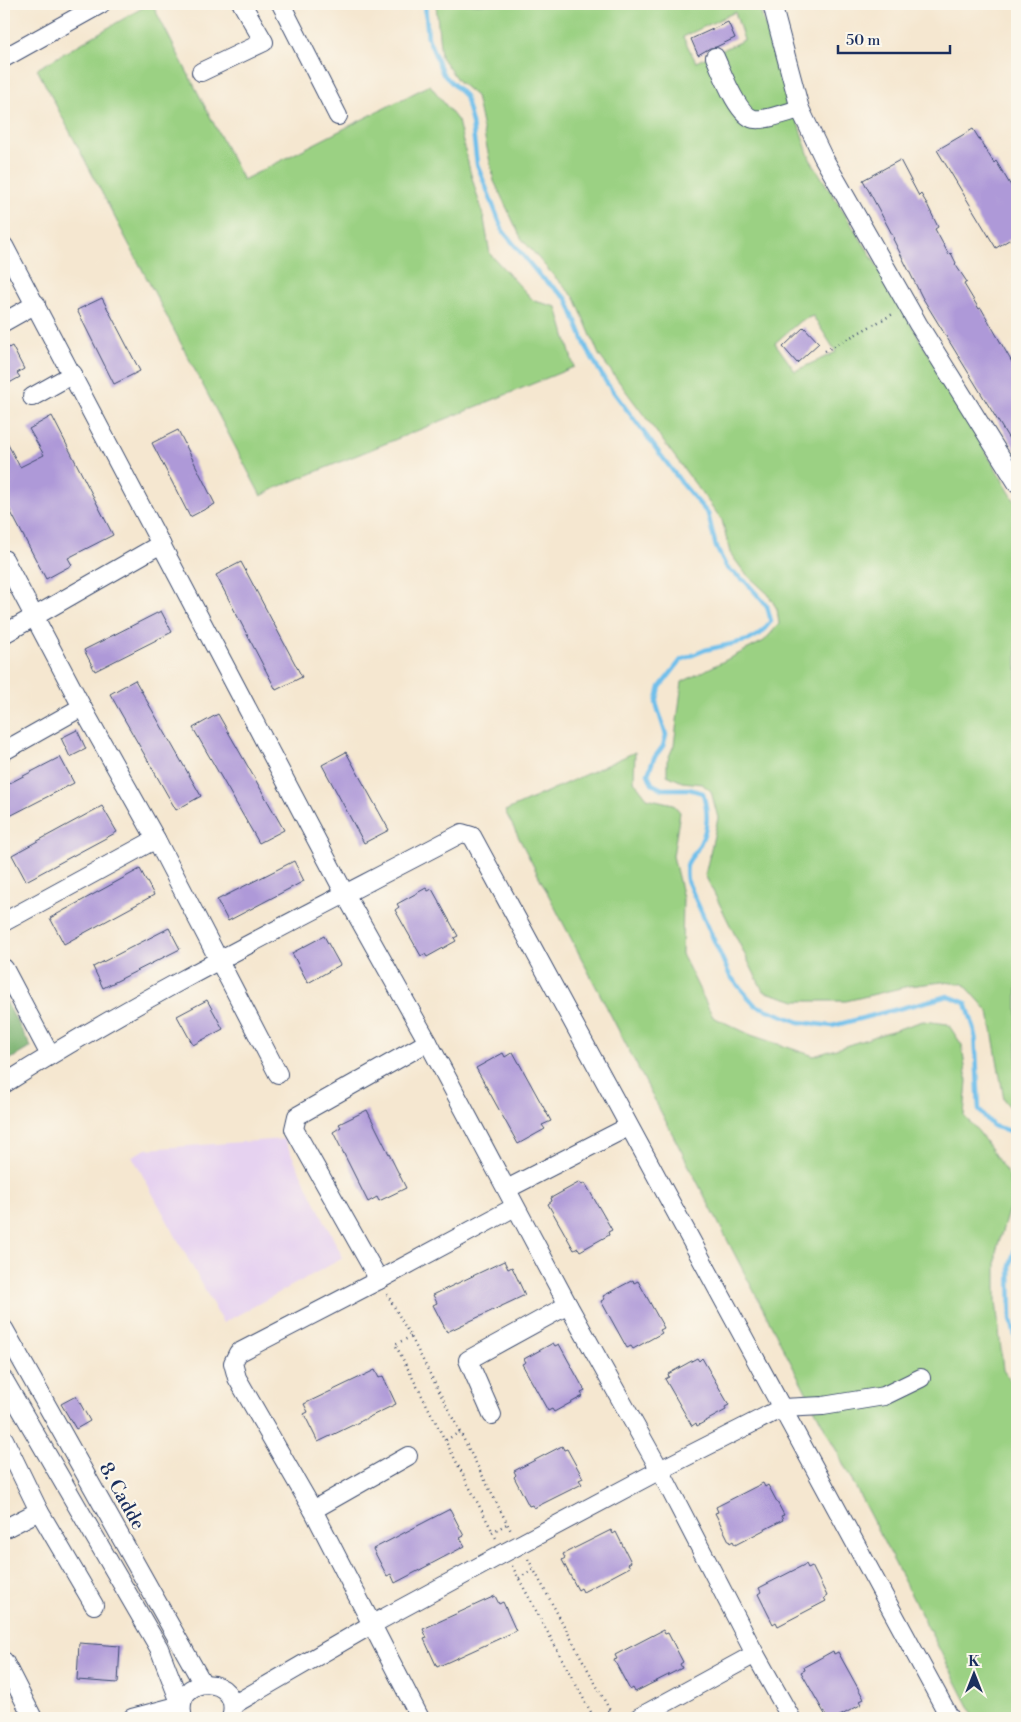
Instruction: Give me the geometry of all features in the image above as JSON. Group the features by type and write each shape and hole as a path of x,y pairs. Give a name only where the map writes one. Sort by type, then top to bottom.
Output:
{"street":[{"path":"4,58 101,4"},
{"path":"201,72 264,42 242,4"},
{"path":"281,4 338,116"},
{"path":"772,4 800,109 823,157 908,306 1017,483"},
{"path":"715,57 743,113 754,119 769,118 800,109"},
{"path":"4,246 345,894 428,1042 568,1305 660,1470 755,1654 792,1718"},
{"path":"4,322 36,304"},
{"path":"32,398 73,374"},
{"path":"4,634 162,544"},
{"path":"4,559 82,707 156,839 278,1074"},
{"path":"4,751 82,707"},
{"path":"4,1084 50,1055 218,960 462,833 472,836 628,1127 950,1718"},
{"path":"4,922 156,839"},
{"path":"4,968 50,1055"},
{"path":"379,1280 294,1129 297,1116 428,1042"},
{"path":"507,1189 628,1127"},
{"path":"420,1718 313,1510 237,1378 233,1363 238,1353 515,1207"},
{"path":"492,1415 468,1360 568,1305"},
{"name":"8. Cadde","path":"4,1329 203,1684"},
{"path":"182,1712 184,1698 189,1691 195,1686 213,1684 222,1688 229,1696 233,1714 371,1625 660,1470 782,1408 823,1406 884,1396 921,1378"},
{"path":"4,1380 158,1648 182,1712"},
{"path":"4,1439 39,1512 94,1605"},
{"path":"313,1510 408,1456"},
{"path":"4,1529 39,1512"},
{"path":"638,1718 755,1654"},
{"path":"4,1660 33,1718"},
{"path":"132,1718 182,1712"}],"path":[{"path":"825,352 908,306"},
{"path":"379,1280 411,1337 507,1524 520,1544 614,1718"},
{"path":"411,1337 395,1344 492,1532 519,1578 594,1718 610,1710"},
{"path":"446,1440 460,1432"},
{"path":"492,1532 507,1524"},
{"path":"519,1578 534,1570"}],"shaded area":[{"path":"284,1139 343,1258 223,1323 132,1156 146,1149"}],"green space":[{"path":"152,4 243,180 430,85 458,121 484,219 490,254 534,301 557,307 574,367 276,488 261,496 37,69"},
{"path":"436,4 758,4 810,159 867,249 1017,505 1017,1116 1004,1100 989,1012 964,984 942,982 909,986 846,1001 796,1001 763,991 705,875 718,818 711,791 702,784 682,782 667,775 667,761 674,745 682,682 764,641 779,624 777,609 768,594 744,572 730,553 722,520 599,355 575,298 521,238 494,181 476,96 458,81 441,57","holes":["735,12 744,40 696,62 683,37","813,316 836,352 795,371 775,343 800,321"]},
{"path":"635,752 634,781 647,798 673,804 680,812 673,856 683,898 682,954 713,1017 751,1035 814,1056 923,1021 948,1024 962,1045 967,1081 964,1116 979,1132 1009,1176 1012,1198 996,1252 996,1300 1003,1370 1017,1391 1017,1718 975,1718 505,811"},
{"path":"4,998 31,1047 4,1063"}],"building":[{"path":"728,22 735,38 698,55 691,39"},
{"path":"973,129 994,163 996,161 1017,196 1017,235 996,248 937,150"},
{"path":"900,160 919,196 921,194 927,204 938,227 935,229 967,282 964,284 979,309 981,308 1017,371 1017,452 922,297 894,238 863,180"},
{"path":"102,298 140,371 114,384 77,310"},
{"path":"804,327 819,343 797,363 783,347"},
{"path":"12,346 24,369 17,373 20,377 4,386 4,348 5,350"},
{"path":"52,416 113,535 68,558 72,565 46,579 4,499 4,437 20,467 44,455 29,429"},
{"path":"178,430 215,504 190,517 152,443"},
{"path":"241,562 302,677 276,690 216,575"},
{"path":"161,611 172,632 95,671 84,650"},
{"path":"135,680 201,796 176,810 110,694"},
{"path":"218,714 284,830 259,843 193,728"},
{"path":"77,730 86,749 70,757 61,738"},
{"path":"346,752 389,830 364,843 322,765"},
{"path":"60,757 74,783 4,819 4,786"},
{"path":"102,806 117,832 26,881 12,855"},
{"path":"294,861 304,881 228,921 217,900"},
{"path":"140,869 154,895 64,944 50,918"},
{"path":"426,888 428,891 432,889 458,936 454,938 456,941 427,957 425,954 421,956 395,910 399,907 397,904"},
{"path":"169,928 180,949 103,988 93,967"},
{"path":"324,936 340,965 308,983 292,953"},
{"path":"207,1000 223,1029 193,1045 177,1016"},
{"path":"513,1052 551,1121 542,1125 545,1129 518,1144 476,1068 503,1053 505,1057"},
{"path":"367,1110 406,1188 379,1201 377,1197 368,1202 333,1132 341,1127 339,1124"},
{"path":"580,1182 582,1185 585,1183 612,1230 608,1232 609,1235 580,1251 578,1248 574,1250 548,1204 552,1201 551,1198"},
{"path":"504,1261 508,1269 512,1267 525,1295 447,1332 433,1305 437,1303 433,1295"},
{"path":"633,1280 634,1283 638,1281 664,1328 660,1330 662,1333 633,1349 631,1346 627,1348 601,1301 605,1299 603,1296"},
{"path":"553,1343 555,1346 559,1344 585,1391 581,1393 583,1396 554,1412 552,1409 548,1411 522,1364 526,1362 524,1359"},
{"path":"697,1358 699,1361 702,1358 729,1405 725,1407 726,1410 697,1426 696,1423 692,1426 665,1379 669,1377 668,1374"},
{"path":"375,1370 379,1378 383,1376 396,1404 318,1442 304,1414 308,1412 304,1404"},
{"path":"76,1396 90,1421 76,1429 61,1404"},
{"path":"562,1446 564,1450 567,1449 583,1478 579,1480 582,1484 534,1508 532,1505 529,1506 514,1477 516,1475 514,1471"},
{"path":"763,1483 765,1487 768,1485 784,1515 781,1516 783,1520 735,1545 733,1541 730,1543 715,1513 718,1512 716,1507"},
{"path":"450,1509 464,1536 460,1538 465,1546 395,1583 391,1574 387,1576 373,1549"},
{"path":"611,1530 613,1534 616,1532 631,1562 628,1564 630,1567 583,1592 581,1588 578,1590 562,1560 565,1558 563,1554"},
{"path":"806,1564 808,1568 812,1566 827,1596 824,1598 826,1601 778,1626 776,1622 773,1624 758,1594 761,1592 759,1588"},
{"path":"495,1596 499,1604 503,1602 516,1631 437,1667 424,1639 427,1638 423,1629"},
{"path":"663,1630 665,1634 668,1633 683,1662 680,1664 682,1668 635,1692 633,1688 630,1690 614,1660 617,1659 615,1655"},
{"path":"79,1643 120,1646 118,1683 77,1680"},
{"path":"833,1651 834,1654 838,1652 864,1699 860,1701 862,1704 836,1718 827,1718 801,1672 805,1670 804,1667"}],"waterway":[{"path":"425,4 428,38 443,74 465,96 472,123 477,164 503,231 540,276 567,299 587,349 606,382 681,482 708,514 716,547 727,568 746,582 767,606 771,621 761,633 749,640 705,650 681,660 660,687 656,703 666,735 663,746 654,758 648,774 652,784 662,789 689,789 703,793 707,813 706,825 700,844 689,860 686,873 687,880 730,976 755,1005 799,1022 832,1026 948,996 966,1003 975,1031 979,1110 993,1126 1017,1134"},
{"path":"1017,1243 1010,1265 1011,1319 1017,1345"}]}
